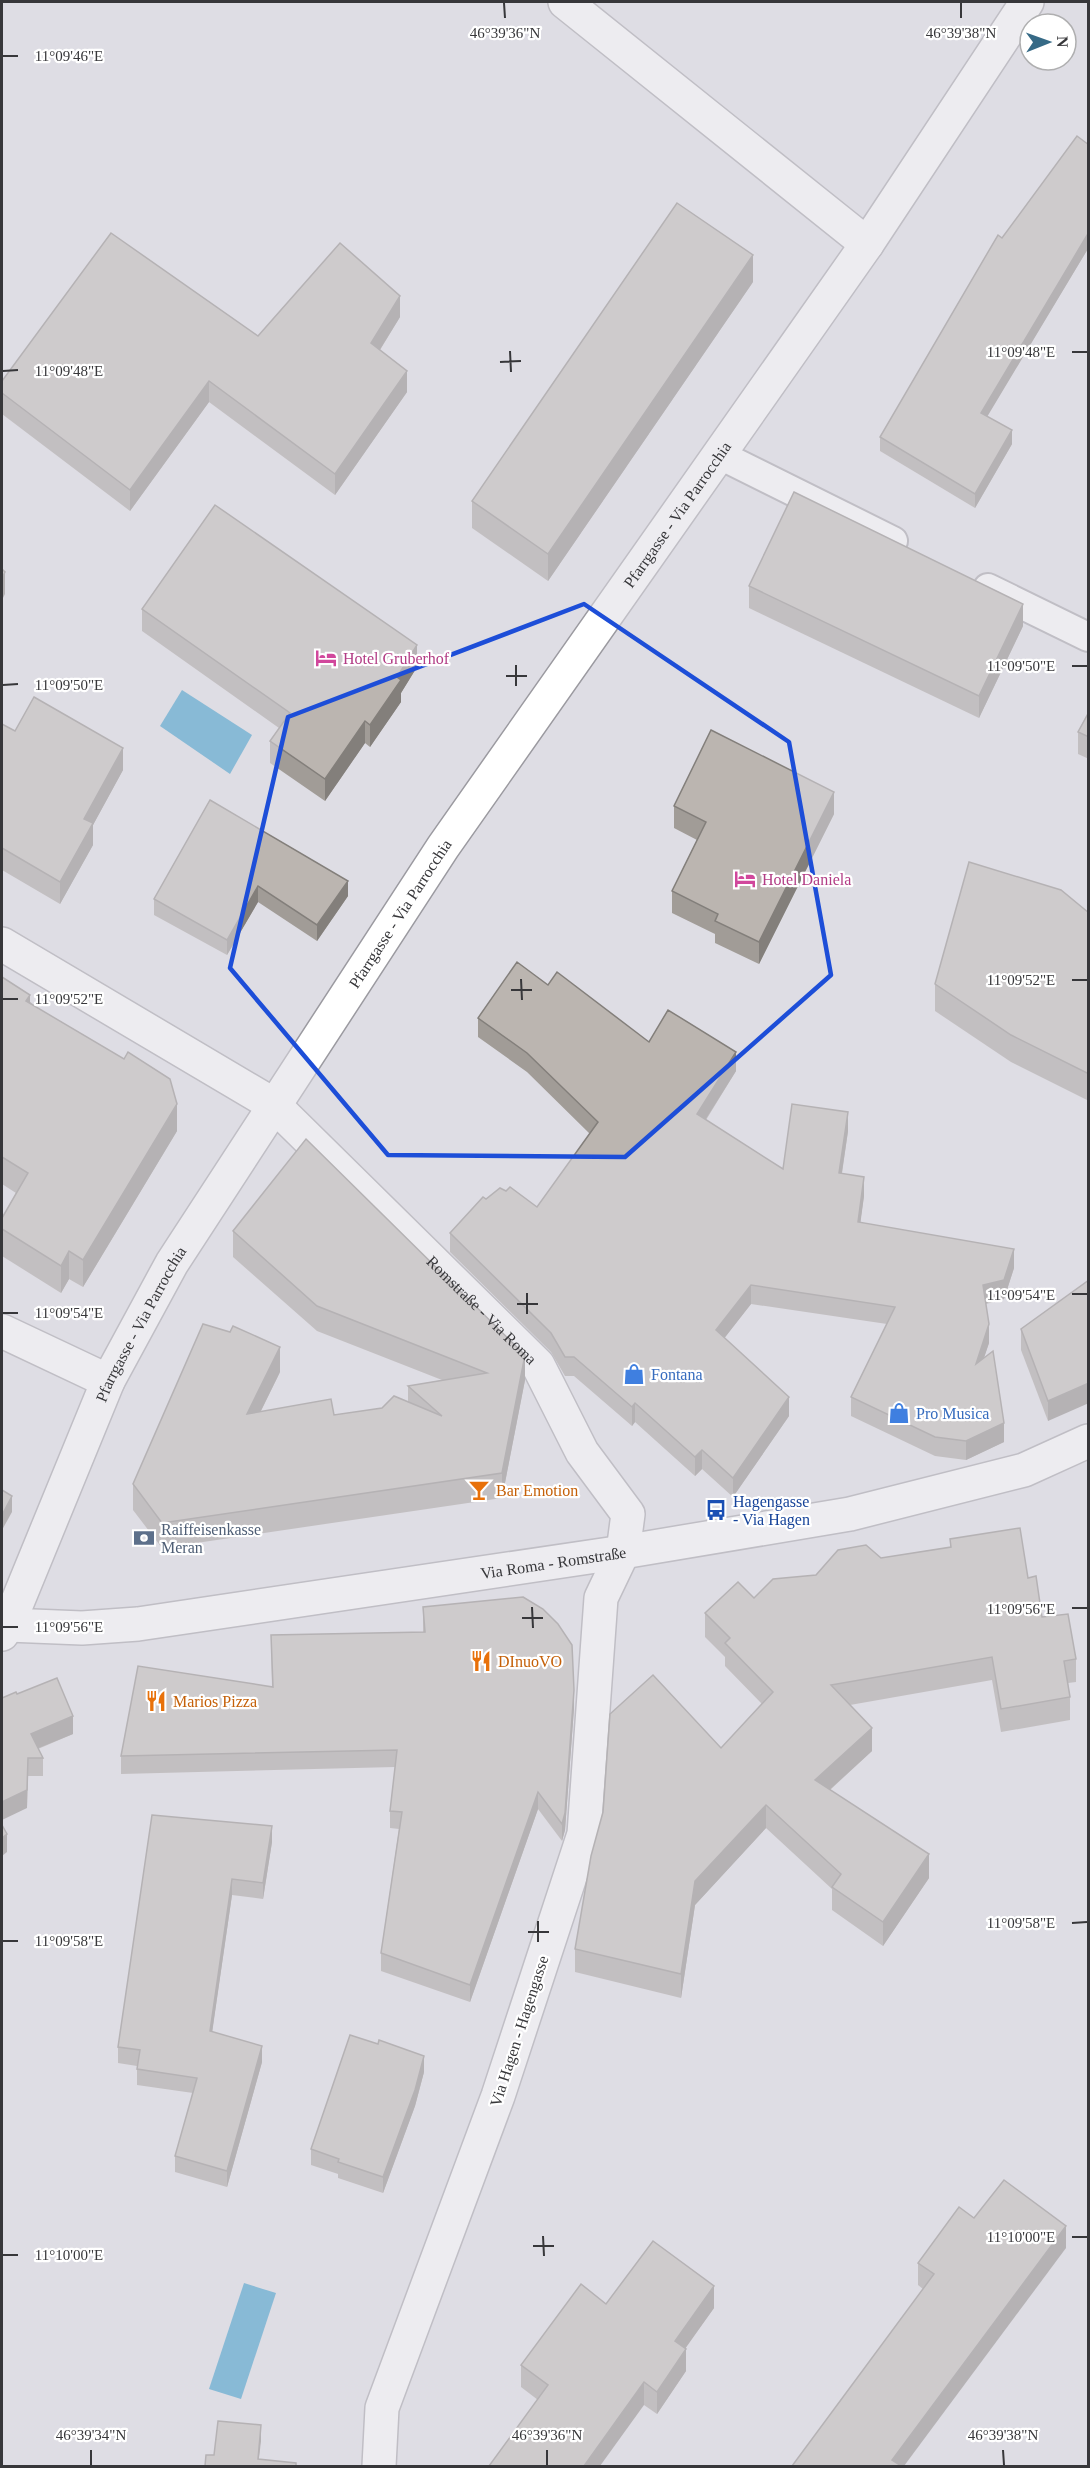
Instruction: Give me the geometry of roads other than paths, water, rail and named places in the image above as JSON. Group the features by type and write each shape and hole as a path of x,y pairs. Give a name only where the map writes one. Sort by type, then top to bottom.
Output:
{"street":[{"path":"565,2 867,244"},
{"name":"Pfarrgasse - Via Parrocchia","path":"5,1629 108,1381 172,1263 443,847 867,244 1027,2"},
{"name":"Romstraße - Via Roma","path":"2,944 274,1105 538,1365 582,1452 628,1514 623,1552"},
{"path":"2,1331 108,1381"},
{"name":"Via Roma - Romstraße","path":"5,1629 82,1628 138,1624 623,1552 850,1514 1024,1470 1089,1441"},
{"name":"Via Hagen - Hagengasse","path":"379,2466 382,2408 498,2096 584,1834 601,1598 623,1552"}],"lane":[{"path":"720,455 919,554"},
{"path":"961,574 1089,637"}],"water":[{"path":"182,690 252,735 230,774 160,726"},
{"path":"244,2283 276,2293 241,2399 209,2389"}],"place":[{"name":"Hotel Gruberhof","path":"326,658"},
{"name":"Hotel Daniela","path":"745,879"},
{"name":"Fontana","path":"634,1374"},
{"name":"Pro Musica","path":"899,1413"},
{"name":"Bar Emotion","path":"479,1490"},
{"name":"Hagengasse - Via Hagen","path":"716,1510"},
{"name":"Raiffeisenkasse Meran","path":"144,1538"},
{"name":"DInuoVO","path":"481,1661"},
{"name":"Marios Pizza","path":"156,1701"}]}
